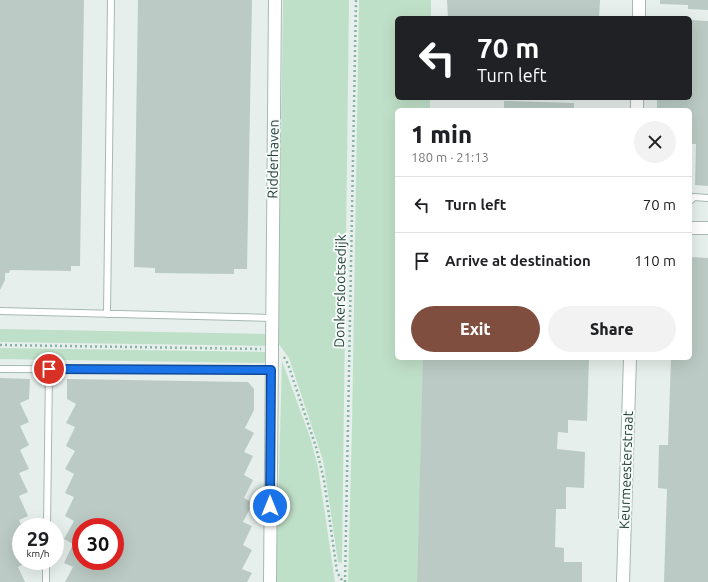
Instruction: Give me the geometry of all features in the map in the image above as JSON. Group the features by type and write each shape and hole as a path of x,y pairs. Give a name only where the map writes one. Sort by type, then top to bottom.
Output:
{"street":[{"name":"Ridderhaven","path":"270,582 275,0"},
{"path":"639,0 639,16"},
{"path":"692,228 708,228"},
{"name":"Keurmeesterstraat","path":"623,582 630,360"}],"lane":[{"path":"107,314 111,0"},
{"path":"692,199 694,197 708,198"},
{"path":"0,312 272,318"},
{"path":"0,369 271,370"},
{"path":"47,518 49,369"},
{"path":"46,570 46,582"}],"path":[{"name":"Donkerslootsedijk","path":"344,582 356,0"},
{"path":"0,345 271,349 279,352 288,364 316,447 324,480 338,572 344,582"}],"green space":[{"path":"283,0 349,0 342,563 338,562 323,460 289,358 278,343"},
{"path":"359,0 431,0 431,16 395,16 395,100 430,100 430,108 395,108 395,360 424,360 417,582 348,582"},
{"path":"0,329 267,334 267,346 0,342"},
{"path":"0,348 267,352 267,358 264,363 0,359"},
{"path":"282,361 310,437 318,467 335,582 276,582"}],"building":[{"path":"0,0 84,0 80,266 71,266 71,271 10,270 9,273 5,273 5,280 0,290"},
{"path":"138,0 252,0 247,269 234,269 234,274 155,273 155,268 134,267"},
{"path":"447,0 600,0 599,16 448,16"},
{"path":"660,0 708,0 708,10 688,9 688,5 660,4"},
{"path":"692,20 708,21 708,186 695,185 696,144 692,144 692,108 657,108 657,100 692,100"},
{"path":"504,101 574,103 574,108 504,108"},
{"path":"692,257 708,258 708,582 664,582 667,489 658,488 659,445 668,445 671,360 692,360"},
{"path":"423,360 589,360 587,421 568,420 568,433 558,432 557,449 585,452 584,488 566,487 566,509 556,509 555,547 564,548 564,562 582,562 582,582 417,582"},
{"path":"0,378 30,379 29,399 20,403 29,422 20,426 29,445 20,450 29,469 19,473 28,492 19,496 28,516 24,518 12,518 12,570 19,570 25,582 0,582"},
{"path":"67,379 248,382 254,389 254,410 245,428 254,433 244,452 253,456 244,475 253,480 244,498 253,503 243,522 252,526 243,545 252,550 242,569 252,573 247,582 65,582 72,569 124,570 124,518 72,518 72,520 65,516 74,497 65,493 74,474 65,469 75,451 66,446 75,427 66,423 76,404 67,399"},
{"path":"72,525 72,543 64,539"},
{"path":"72,546 72,567 64,563"}],"route":[{"path":"49,369 271,370 270,506"}]}
